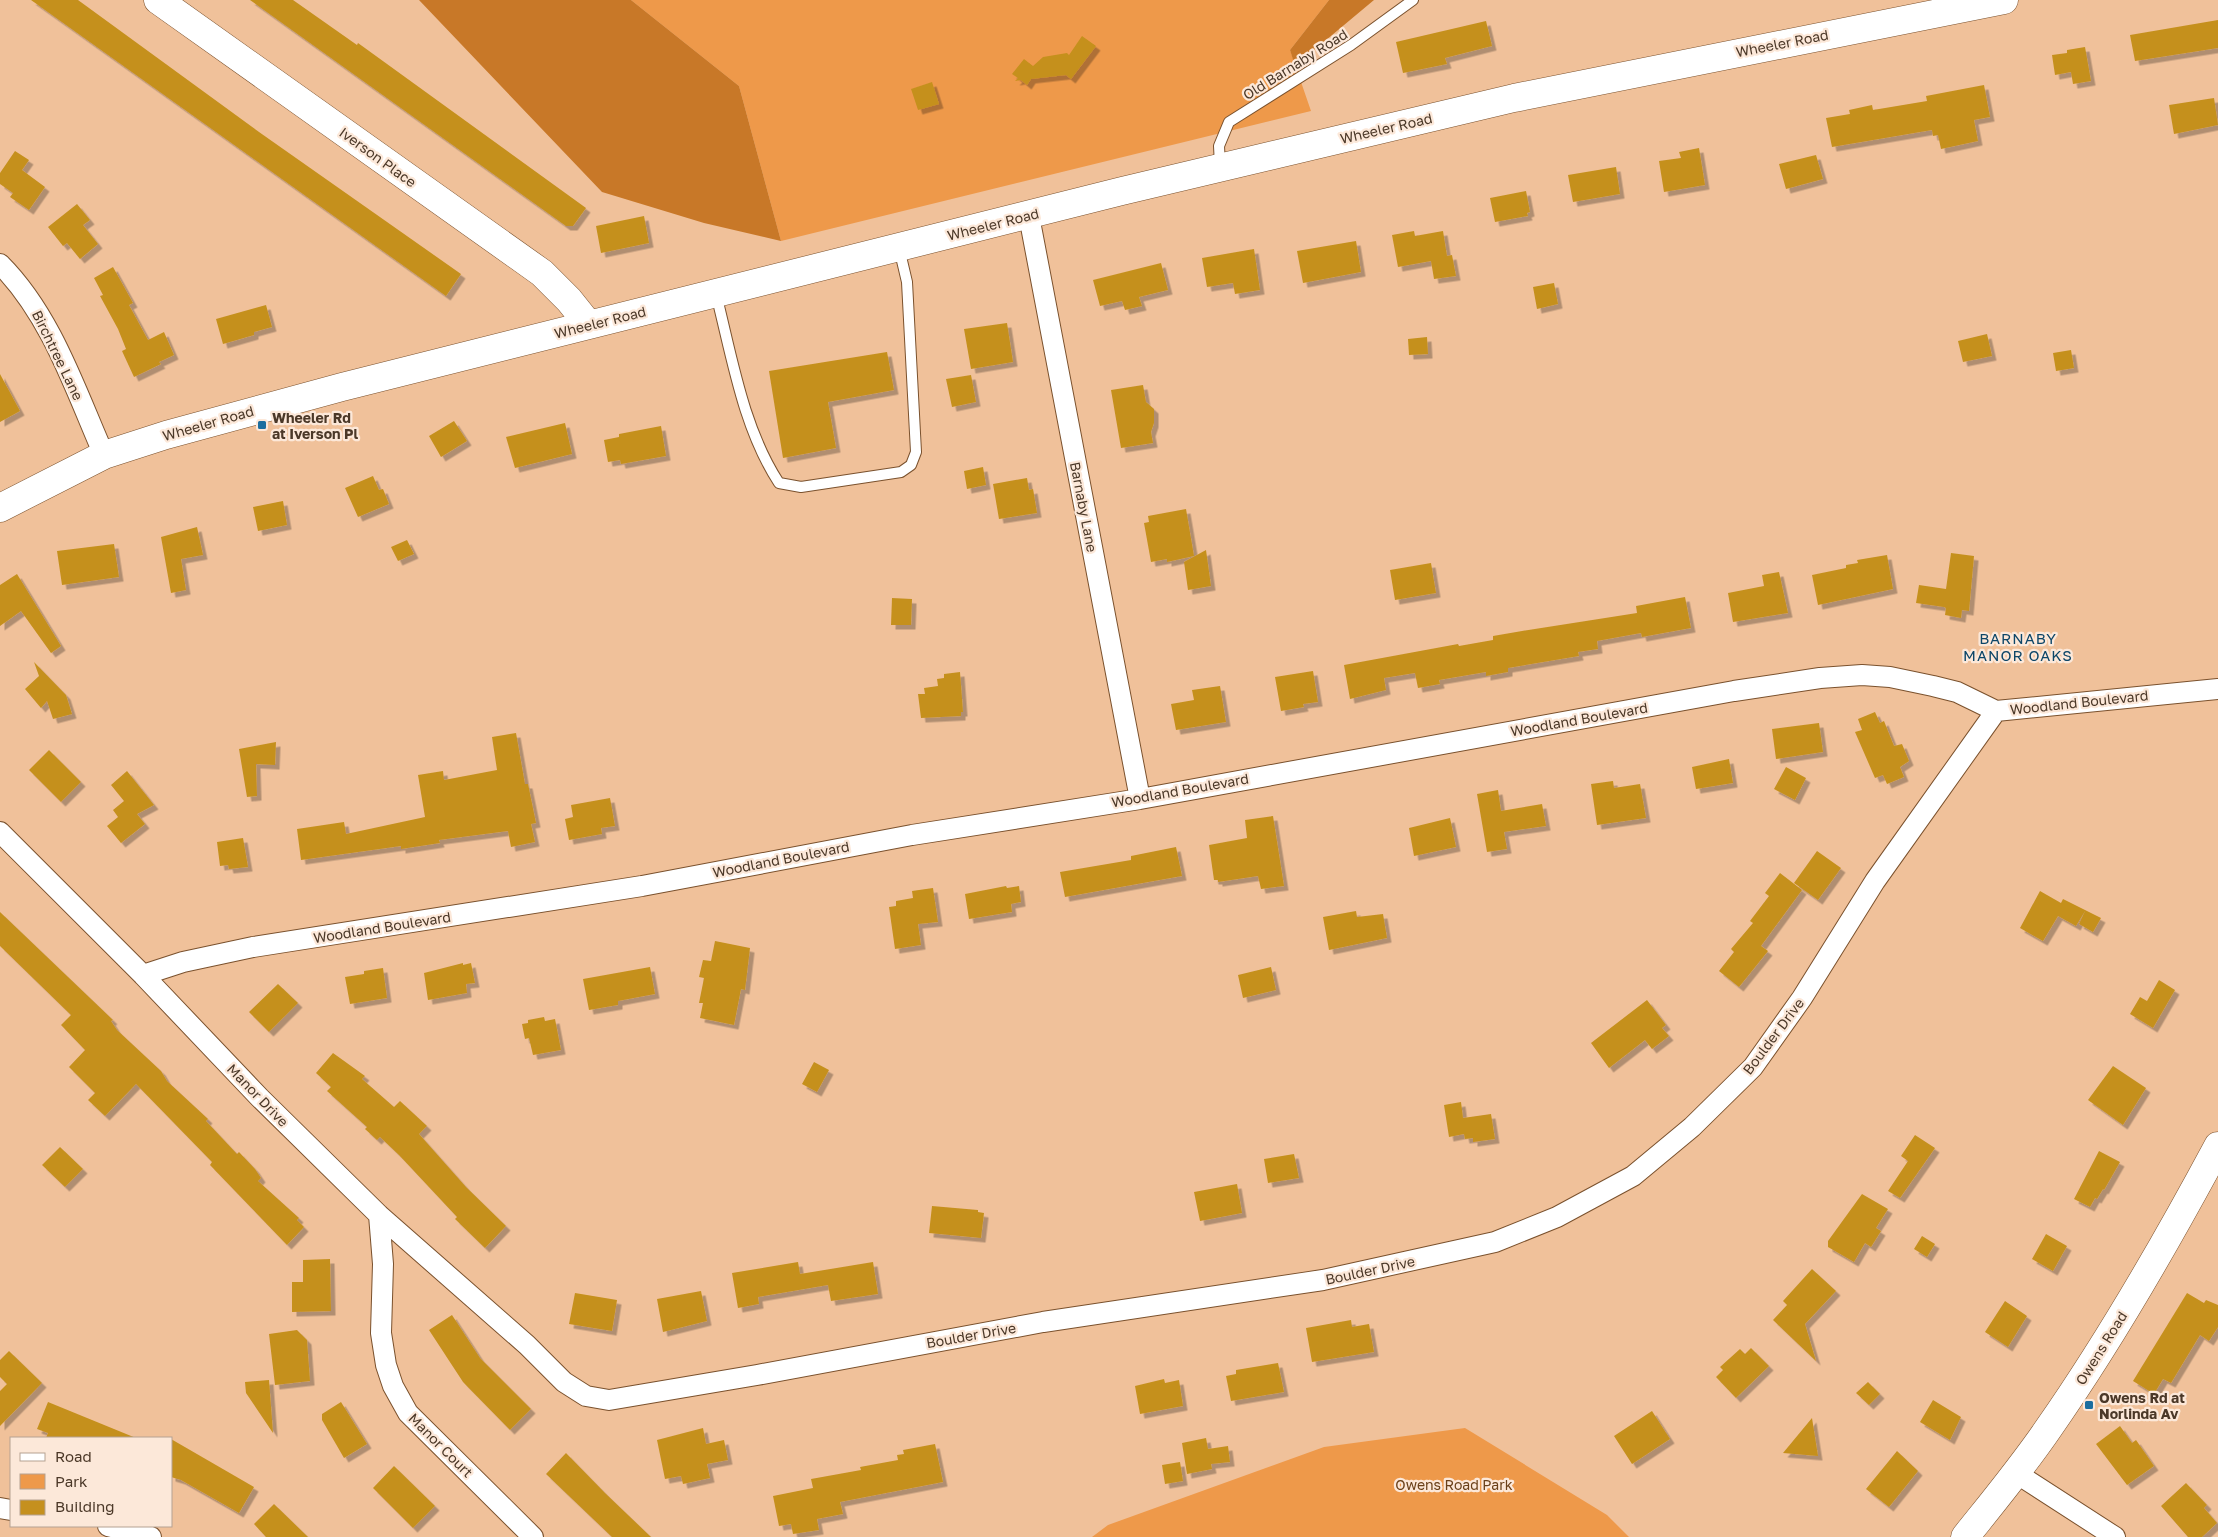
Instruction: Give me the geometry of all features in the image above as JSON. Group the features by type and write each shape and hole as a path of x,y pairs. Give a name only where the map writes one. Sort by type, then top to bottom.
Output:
{"main road":[{"name":"Iverson Place","path":"158,0 542,273 570,300 589,324"},
{"name":"Wheeler Road","path":"0,508 104,455 174,432 342,386 1220,167 1522,96 2004,0"},
{"name":"Owens Road","path":"1965,1537 2054,1422 2128,1306 2218,1146"}],"street":[{"name":"Barnaby Lane","path":"1029,216 1140,799"},
{"name":"Birchtree Lane","path":"0,264 19,283 36,309 68,372 104,455"},
{"name":"Woodland Boulevard","path":"143,974 183,962 253,947 642,886 912,835 1140,799 1372,755 1556,724 1734,691 1820,678 1862,675 1890,677 1957,692 1996,711 2218,688"},
{"name":"Boulder Drive","path":"527,1345 576,1391 597,1399 609,1400 757,1375 1043,1322 1323,1280 1495,1242 1558,1216 1633,1176 1692,1127 1753,1067 1802,998 1875,881 1996,711"},
{"name":"Manor Drive","path":"0,832 143,974 260,1098 379,1215 527,1345"},
{"name":"Manor Court","path":"379,1215 383,1264 381,1333 386,1365 393,1386 408,1413 533,1537"},
{"path":"2016,1473 2115,1537"},
{"path":"112,1527 151,1537"}],"lane":[{"name":"Old Barnaby Road","path":"1220,167 1220,146 1229,122 1351,45 1414,0"},
{"path":"716,292 749,422 769,467 779,483 801,487 901,472 911,466 916,452 907,282 899,247"}],"green space":[{"path":"631,0 1329,0 1290,50 1311,111 781,241 739,86"},
{"name":"Owens Road Park","path":"1465,1428 1607,1515 1629,1537 1092,1537 1108,1525 1324,1447"}],"shaded area":[{"path":"419,0 631,0 739,86 781,241 704,223 602,192"},
{"path":"1329,0 1374,0 1295,66 1290,50"}],"building":[{"path":"31,0 78,0 259,132 461,274 446,296"},
{"path":"250,0 293,0 357,45 358,43 586,208 573,226 566,226"},
{"path":"2218,20 2218,48 2135,61 2130,35"},
{"path":"1486,21 1492,46 1445,58 1447,64 1403,73 1396,42"},
{"path":"1082,36 1096,46 1071,79 1066,75 1031,79 1027,85 1021,80 1015,81 1018,78 1012,74 1024,59 1033,66 1043,57 1067,53 1069,55"},
{"path":"2085,47 2091,81 2073,84 2071,72 2055,75 2052,55 2067,53 2067,50"},
{"path":"932,82 939,104 918,110 911,89"},
{"path":"1984,85 1990,117 1974,120 1978,141 1941,149 1938,135 1933,136 1932,130 1832,147 1826,118 1850,114 1849,110 1872,105 1873,110 1927,101 1926,96"},
{"path":"2214,98 2218,125 2174,134 2169,105"},
{"path":"1699,148 1705,185 1664,192 1659,161 1681,158 1679,152"},
{"path":"15,151 29,160 22,170 45,187 29,210 10,197 13,193 0,184 0,173"},
{"path":"1816,155 1823,179 1786,189 1779,164"},
{"path":"1616,167 1620,194 1573,202 1568,175"},
{"path":"1526,191 1530,212 1527,213 1528,216 1495,222 1490,198"},
{"path":"77,204 90,220 83,225 98,244 80,259 67,243 63,246 48,227"},
{"path":"644,216 649,243 601,253 596,226"},
{"path":"1414,231 1415,236 1443,231 1447,256 1452,255 1456,276 1434,279 1431,261 1398,267 1392,235"},
{"path":"1356,241 1361,272 1303,283 1297,251"},
{"path":"1254,249 1260,290 1235,294 1233,283 1207,287 1202,258"},
{"path":"1161,263 1168,290 1139,297 1142,306 1125,310 1122,301 1100,306 1093,280"},
{"path":"113,267 133,303 129,305 148,340 164,332 174,355 159,362 161,364 134,377 122,351 126,349 118,329 100,296 103,295 94,278"},
{"path":"1554,283 1558,304 1537,309 1533,287"},
{"path":"266,305 272,327 254,332 254,335 223,344 216,319"},
{"path":"1007,323 1013,362 971,369 964,329"},
{"path":"1987,334 1992,356 1963,362 1958,341"},
{"path":"1427,337 1428,354 1409,355 1408,339"},
{"path":"2071,350 2074,368 2056,371 2053,353"},
{"path":"887,352 894,390 828,402 836,448 783,458 769,371"},
{"path":"0,374 20,411 0,422"},
{"path":"971,375 976,402 952,407 946,379"},
{"path":"1143,385 1146,402 1154,409 1154,423 1151,432 1153,443 1121,448 1111,390"},
{"path":"454,421 467,441 441,457 429,436"},
{"path":"565,423 572,454 515,468 506,437"},
{"path":"661,426 666,456 621,464 620,460 608,462 604,440 619,437 619,434"},
{"path":"983,467 986,485 967,489 964,471"},
{"path":"373,476 379,490 383,489 389,504 358,517 345,488"},
{"path":"1027,478 1029,490 1033,489 1037,513 999,519 993,484"},
{"path":"283,501 287,525 258,531 253,507"},
{"path":"1186,509 1194,556 1167,562 1167,559 1151,562 1144,523 1149,522 1148,516"},
{"path":"197,527 203,555 181,559 186,590 171,593 161,537"},
{"path":"407,540 414,554 398,561 391,547"},
{"path":"114,544 119,577 62,585 57,551"},
{"path":"1206,550 1211,586 1188,590 1184,562"},
{"path":"1951,553 1974,556 1969,611 1962,610 1961,618 1945,615 1946,608 1944,607 1916,603 1919,585 1946,589"},
{"path":"1887,555 1893,589 1818,605 1812,575 1846,568 1846,565 1858,563 1857,560"},
{"path":"1431,563 1436,593 1395,600 1390,570"},
{"path":"1779,572 1788,613 1733,622 1728,593 1764,586 1762,575"},
{"path":"17,574 61,646 51,653 21,611 0,626 0,585"},
{"path":"1685,597 1691,628 1642,637 1641,633 1597,641 1598,649 1578,652 1579,656 1508,668 1508,672 1486,676 1486,672 1439,680 1440,684 1418,688 1415,673 1384,678 1386,690 1350,699 1344,665 1458,644 1459,646 1493,640 1493,636 1637,613 1636,606"},
{"path":"892,598 912,599 911,625 891,625"},
{"path":"34,662 66,695 72,714 53,719 47,701 41,708 25,689 39,676"},
{"path":"1313,671 1318,702 1303,704 1304,707 1281,711 1275,677"},
{"path":"960,672 963,712 961,712 961,716 921,718 918,694 925,694 924,688 938,686 937,679 944,678 944,674"},
{"path":"1220,686 1226,722 1176,730 1171,704 1194,700 1192,690"},
{"path":"1875,712 1880,723 1884,721 1894,746 1902,744 1909,761 1900,767 1904,777 1887,784 1883,775 1875,778 1855,732 1862,730 1858,719"},
{"path":"1819,723 1823,752 1776,759 1772,729"},
{"path":"516,733 525,784 528,784 536,823 531,824 535,842 511,847 508,831 439,840 440,843 401,849 401,846 301,860 297,829 344,822 346,834 425,817 418,775 443,771 444,780 497,770 492,737"},
{"path":"276,742 275,765 256,764 257,796 247,797 239,749"},
{"path":"49,750 81,782 61,802 29,770"},
{"path":"1729,759 1733,783 1696,789 1692,767"},
{"path":"1786,767 1806,778 1795,800 1774,789"},
{"path":"127,771 154,805 137,814 145,824 121,843 107,826 118,817 113,810 124,801 111,785"},
{"path":"1613,781 1614,788 1640,784 1646,818 1597,825 1591,784"},
{"path":"1498,790 1501,811 1542,804 1546,826 1504,832 1507,849 1487,852 1477,794"},
{"path":"610,798 615,826 601,828 602,834 569,840 565,819 573,817 571,805"},
{"path":"1273,816 1284,886 1261,889 1258,876 1218,882 1218,880 1214,880 1209,845 1247,838 1245,820"},
{"path":"1450,818 1456,847 1414,856 1409,828"},
{"path":"243,838 248,867 229,869 228,865 220,866 217,842"},
{"path":"1176,847 1182,876 1065,897 1060,872 1131,860 1131,856"},
{"path":"1817,851 1841,868 1818,900 1794,883"},
{"path":"1780,873 1802,890 1761,946 1768,951 1739,987 1719,971 1734,952 1731,949 1753,923 1750,921 1769,896 1765,893"},
{"path":"1006,886 1007,888 1019,886 1021,902 1011,904 1012,912 969,919 965,894"},
{"path":"933,888 938,922 918,924 921,945 895,949 889,907 896,906 896,901 913,898 912,891"},
{"path":"2040,891 2061,903 2063,899 2101,918 2093,932 2079,924 2085,911 2076,926 2058,916 2043,941 2020,928"},
{"path":"1356,911 1357,917 1383,914 1387,938 1329,950 1323,917"},
{"path":"0,912 113,1020 111,1021 117,1030 161,1071 167,1081 208,1119 206,1121 237,1154 239,1152 255,1169 261,1178 258,1181 299,1218 297,1220 304,1227 287,1245 210,1165 212,1162 136,1084 105,1116 88,1100 95,1093 69,1067 85,1050 61,1025 71,1015 0,946"},
{"path":"715,941 750,948 745,990 741,989 734,1025 700,1018 703,1003 699,1003 704,978 699,977 703,960 711,961"},
{"path":"463,963 463,965 471,963 475,983 466,984 467,993 428,1000 424,973"},
{"path":"650,967 655,994 618,1001 618,1005 589,1010 583,979"},
{"path":"1271,967 1276,990 1243,998 1238,975"},
{"path":"383,968 387,998 350,1004 345,977"},
{"path":"2159,980 2175,990 2153,1028 2130,1014 2140,997 2147,1001"},
{"path":"278,984 298,1003 269,1032 249,1012"},
{"path":"1647,1000 1666,1025 1662,1028 1669,1036 1652,1049 1645,1040 1609,1068 1591,1043"},
{"path":"544,1017 545,1021 555,1019 561,1050 533,1055 529,1038 525,1039 522,1024 528,1023 528,1020"},
{"path":"333,1053 365,1076 362,1079 394,1107 400,1101 427,1126 419,1134 466,1187 506,1226 485,1248 455,1219 457,1217 399,1155 380,1137 377,1140 365,1129 367,1127 327,1091 331,1087 316,1073"},
{"path":"814,1062 829,1070 817,1092 802,1084"},
{"path":"2113,1066 2146,1088 2123,1125 2088,1100"},
{"path":"1461,1102 1463,1118 1491,1114 1495,1139 1473,1142 1473,1138 1465,1139 1464,1134 1449,1137 1444,1105"},
{"path":"1915,1135 1935,1148 1900,1198 1888,1191 1908,1161 1901,1156"},
{"path":"60,1147 83,1169 65,1187 42,1165"},
{"path":"2099,1151 2120,1162 2104,1190 2097,1199 2095,1198 2090,1207 2074,1199"},
{"path":"1294,1154 1299,1178 1268,1183 1264,1159"},
{"path":"1237,1184 1242,1213 1200,1221 1194,1192"},
{"path":"1862,1194 1888,1209 1876,1228 1881,1231 1871,1247 1865,1243 1854,1262 1828,1247 1828,1241"},
{"path":"932,1206 978,1210 978,1212 984,1213 981,1238 929,1233"},
{"path":"2046,1234 2067,1246 2053,1271 2032,1259"},
{"path":"1922,1236 1935,1244 1927,1257 1914,1249"},
{"path":"330,1259 331,1311 292,1312 292,1282 303,1282 303,1260"},
{"path":"798,1262 800,1274 873,1262 878,1294 831,1301 828,1285 758,1297 759,1304 738,1308 732,1273"},
{"path":"1812,1269 1836,1291 1805,1324 1816,1361 1773,1320 1787,1305 1783,1301"},
{"path":"701,1291 707,1321 663,1332 657,1299"},
{"path":"575,1293 617,1300 612,1331 569,1324"},
{"path":"2187,1293 2204,1303 2206,1300 2218,1305 2218,1327 2209,1341 2200,1335 2171,1383 2163,1379 2154,1394 2133,1381"},
{"path":"2005,1301 2027,1316 2008,1347 1985,1332"},
{"path":"452,1315 480,1358 531,1409 510,1430 463,1382 429,1330"},
{"path":"1351,1320 1352,1327 1369,1324 1374,1352 1312,1362 1306,1328"},
{"path":"297,1330 307,1340 310,1381 275,1385 269,1334"},
{"path":"1751,1348 1769,1366 1736,1398 1716,1377 1723,1370 1720,1367 1740,1349 1745,1354"},
{"path":"9,1351 42,1383 0,1426 0,1391 7,1384 0,1377 0,1360"},
{"path":"1278,1363 1284,1392 1231,1401 1226,1376 1236,1374 1236,1370"},
{"path":"1164,1379 1165,1383 1179,1380 1183,1406 1140,1414 1135,1386"},
{"path":"269,1380 273,1433 246,1393 245,1382"},
{"path":"1868,1382 1880,1394 1869,1405 1856,1393"},
{"path":"1933,1400 1961,1417 1950,1440 1920,1422"},
{"path":"48,1402 134,1437 46,1437 48,1433 37,1429"},
{"path":"341,1402 367,1444 344,1458 322,1420 322,1414"},
{"path":"1652,1411 1670,1439 1632,1464 1614,1436"},
{"path":"1812,1418 1818,1456 1783,1453"},
{"path":"2120,1426 2132,1443 2136,1440 2154,1466 2127,1485 2096,1444"},
{"path":"703,1428 706,1444 724,1440 728,1460 707,1464 710,1478 683,1484 681,1476 665,1479 657,1440"},
{"path":"1206,1438 1208,1449 1228,1446 1230,1462 1211,1464 1212,1469 1187,1474 1182,1443"},
{"path":"172,1440 254,1487 239,1513 181,1480 172,1477"},
{"path":"935,1444 943,1482 840,1502 843,1514 817,1519 819,1530 793,1534 791,1524 779,1526 773,1496 813,1488 811,1479 861,1470 860,1467 898,1460 897,1455 904,1454 903,1450"},
{"path":"1897,1451 1918,1471 1889,1507 1866,1489"},
{"path":"566,1453 651,1537 612,1537 546,1474"},
{"path":"1180,1462 1183,1481 1165,1484 1162,1465"},
{"path":"394,1466 435,1506 413,1528 373,1488"},
{"path":"2186,1483 2207,1505 2204,1508 2217,1523 2202,1537 2188,1537 2161,1506"},
{"path":"274,1504 308,1537 266,1537 254,1524"}],"place":[{"name":"Wheeler Rd at Iverson Pl","path":"262,425"},
{"name":"Owens Rd at Norlinda Av","path":"2089,1405"}],"district":[{"name":"BARNABY MANOR OAKS","path":"2018,646"}]}
